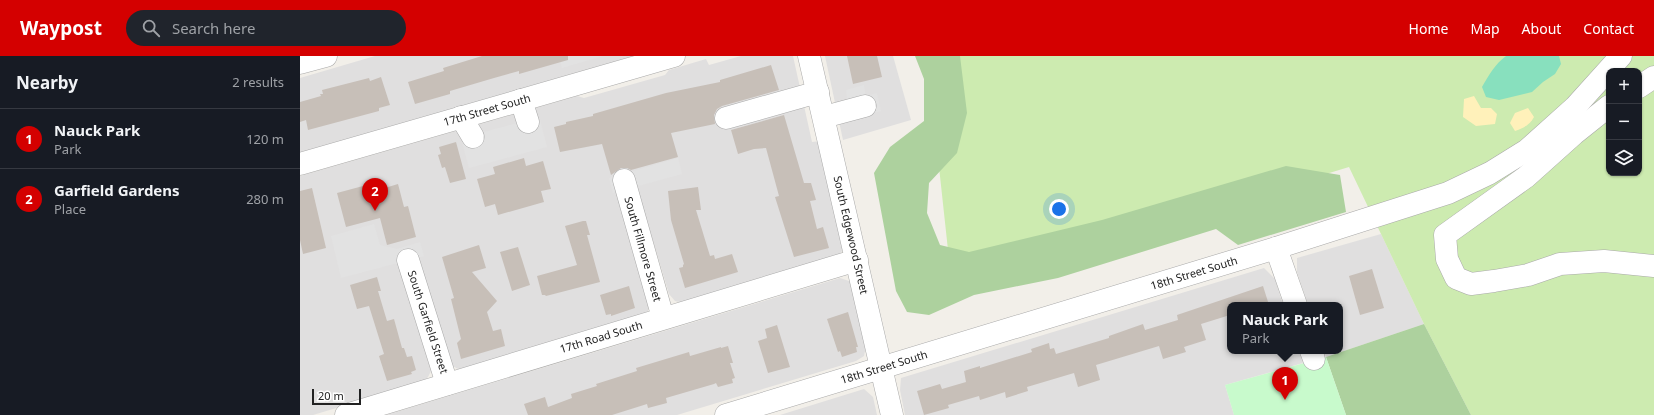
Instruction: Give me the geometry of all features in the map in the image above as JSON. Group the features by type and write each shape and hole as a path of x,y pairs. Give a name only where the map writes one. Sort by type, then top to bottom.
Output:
{"street":[{"path":"300,64 326,56"},
{"name":"17th Street South","path":"300,164 674,56"},
{"name":"South Edgewood Street","path":"810,56 892,415"},
{"name":"18th Street South","path":"726,415 1276,248 1448,193 1490,173 1527,150 1575,107 1621,56"},
{"path":"1642,84 1654,77"},
{"path":"726,118 818,92"},
{"path":"521,100 528,122"},
{"path":"824,117 865,106"},
{"path":"1606,108 1574,134 1526,177 1445,235 1447,259 1456,278 1471,284 1528,275 1560,264 1604,261 1654,266"},
{"path":"461,117 473,137"},
{"name":"South Fillmore Street","path":"624,180 663,318"},
{"path":"1276,248 1295,302"},
{"name":"South Garfield Street","path":"408,260 447,384"},
{"name":"17th Road South","path":"346,415 857,260"}],"shaded area":[{"path":"375,56 634,56 300,153 300,78"},
{"path":"559,56 603,56 562,68"},
{"path":"741,56 793,56 812,142 820,141 843,242 842,251 838,256 684,303 675,301 669,294 638,191 649,302 648,311 640,316 469,368 458,369 451,365 419,257 399,264 431,371 428,377 423,382 313,415 300,415 300,176 577,96 584,98 665,75 669,70 706,59 709,65"},
{"path":"825,56 893,56 911,120 843,140"},
{"path":"864,85 866,96 877,93 881,111 850,121 846,90"},
{"path":"540,120 547,147 469,168 462,142 484,132 517,123"},
{"path":"678,158 682,174 613,193 609,178"},
{"path":"374,224 380,245 397,249 420,242 424,256 341,278 331,236"},
{"path":"1381,234 1424,324 1343,351 1343,302 1307,302 1297,272 1297,258"},
{"path":"1264,268 1275,279 1282,302 1227,302 1227,354 1300,354 1303,363 1225,385 1234,415 905,415 900,390 901,378"},
{"path":"840,278 852,282 866,346 864,356 856,361 677,415 386,415"},
{"path":"1325,354 1335,354 1326,357"},
{"path":"864,389 873,397 877,415 780,415"}],"green space":[{"path":"915,56 960,56 967,113 957,153 929,183 927,213 940,245 969,252 1102,220 1286,166 1340,175 1346,212 1238,245 1216,229 1058,278 974,295 929,315 907,312 896,291 874,173 890,147 924,121 924,79"},
{"path":"927,56 1654,56 1654,415 1471,415 1424,324 1349,167 952,287"},
{"path":"1506,56 1559,56 1561,64 1555,74 1532,92 1499,100 1486,97 1482,87 1495,66"},
{"path":"1424,324 1471,415 1346,415 1326,357 1335,354 1343,354 1343,351"},
{"path":"1326,357 1346,415 1234,415 1225,385"}],"sand":[{"path":"1474,96 1481,108 1491,108 1497,114 1495,124 1476,126 1463,117 1464,99"},
{"path":"1528,108 1534,117 1528,124 1515,131 1510,123 1515,113"}],"building":[{"path":"482,56 568,56 568,60 519,74 519,71 494,78 450,91 450,94 415,104 408,82 444,71 443,68"},
{"path":"847,56 877,56 882,77 853,84"},
{"path":"771,65 779,90 722,106 717,109 714,115 715,124 671,133 678,157 631,170 621,168 611,175 602,144 560,152 554,127 566,124 566,122 593,116 593,114 666,93 720,82 720,80"},
{"path":"381,77 390,105 379,108 379,111 308,130 306,120 300,122 300,102 321,96 320,94 323,94 322,90 369,78 370,81"},
{"path":"784,115 804,183 811,183 816,200 810,201 817,229 823,227 829,248 794,257 775,197 779,196 766,148 754,149 738,154 731,130"},
{"path":"456,142 466,179 450,183 445,167 442,168 438,155 441,154 439,147"},
{"path":"524,158 526,166 543,161 551,189 541,191 544,202 498,215 495,204 485,207 477,179 495,174 493,167"},
{"path":"398,184 404,207 408,206 416,237 387,245 380,218 346,227 337,193 363,186 365,194"},
{"path":"698,187 701,210 696,210 710,256 714,255 715,259 732,254 738,272 685,288 679,268 683,267 684,264 671,220 668,191"},
{"path":"312,188 326,248 303,254 300,240 300,191"},
{"path":"586,221 590,235 587,235 600,282 546,296 542,295 537,276 577,265 565,226"},
{"path":"479,245 486,268 472,272 497,301 487,312 493,331 501,329 505,346 461,359 457,343 461,339 451,299 454,298 442,257"},
{"path":"518,247 530,285 512,291 500,252"},
{"path":"1372,269 1384,308 1360,315 1349,276"},
{"path":"377,277 381,291 378,291 387,321 394,319 402,348 404,348 407,357 412,356 416,370 411,372 412,374 387,381 379,356 384,354 369,306 357,309 350,285"},
{"path":"629,286 635,308 611,316 611,314 606,315 600,295"},
{"path":"1263,286 1268,302 1227,302 1227,316 1201,324 1206,340 1184,347 1186,352 1163,359 1159,346 1096,365 1100,380 1078,387 1074,373 1027,387 1028,391 1006,398 1005,392 980,400 979,396 948,405 949,408 924,415 917,391 940,384 942,389 966,382 964,371 980,366 980,368 1032,352 1031,349 1049,343 1050,349 1054,348 1056,354 1109,338 1109,336 1143,324 1145,330 1178,320 1177,315"},
{"path":"848,312 858,347 856,347 857,352 842,357 840,351 838,352 827,319"},
{"path":"777,325 790,367 768,373 758,341 767,338 765,329"},
{"path":"728,346 733,363 730,363 735,378 732,379 733,383 718,387 716,383 666,398 667,403 648,408 647,404 612,415 528,415 524,404 545,397 548,407 572,398 571,394 597,386 596,384 637,371 636,368 689,352 690,356"}],"place":[{"name":"Garfield Gardens","path":"375,211"},
{"name":"Nauck Park","path":"1285,400"}]}
